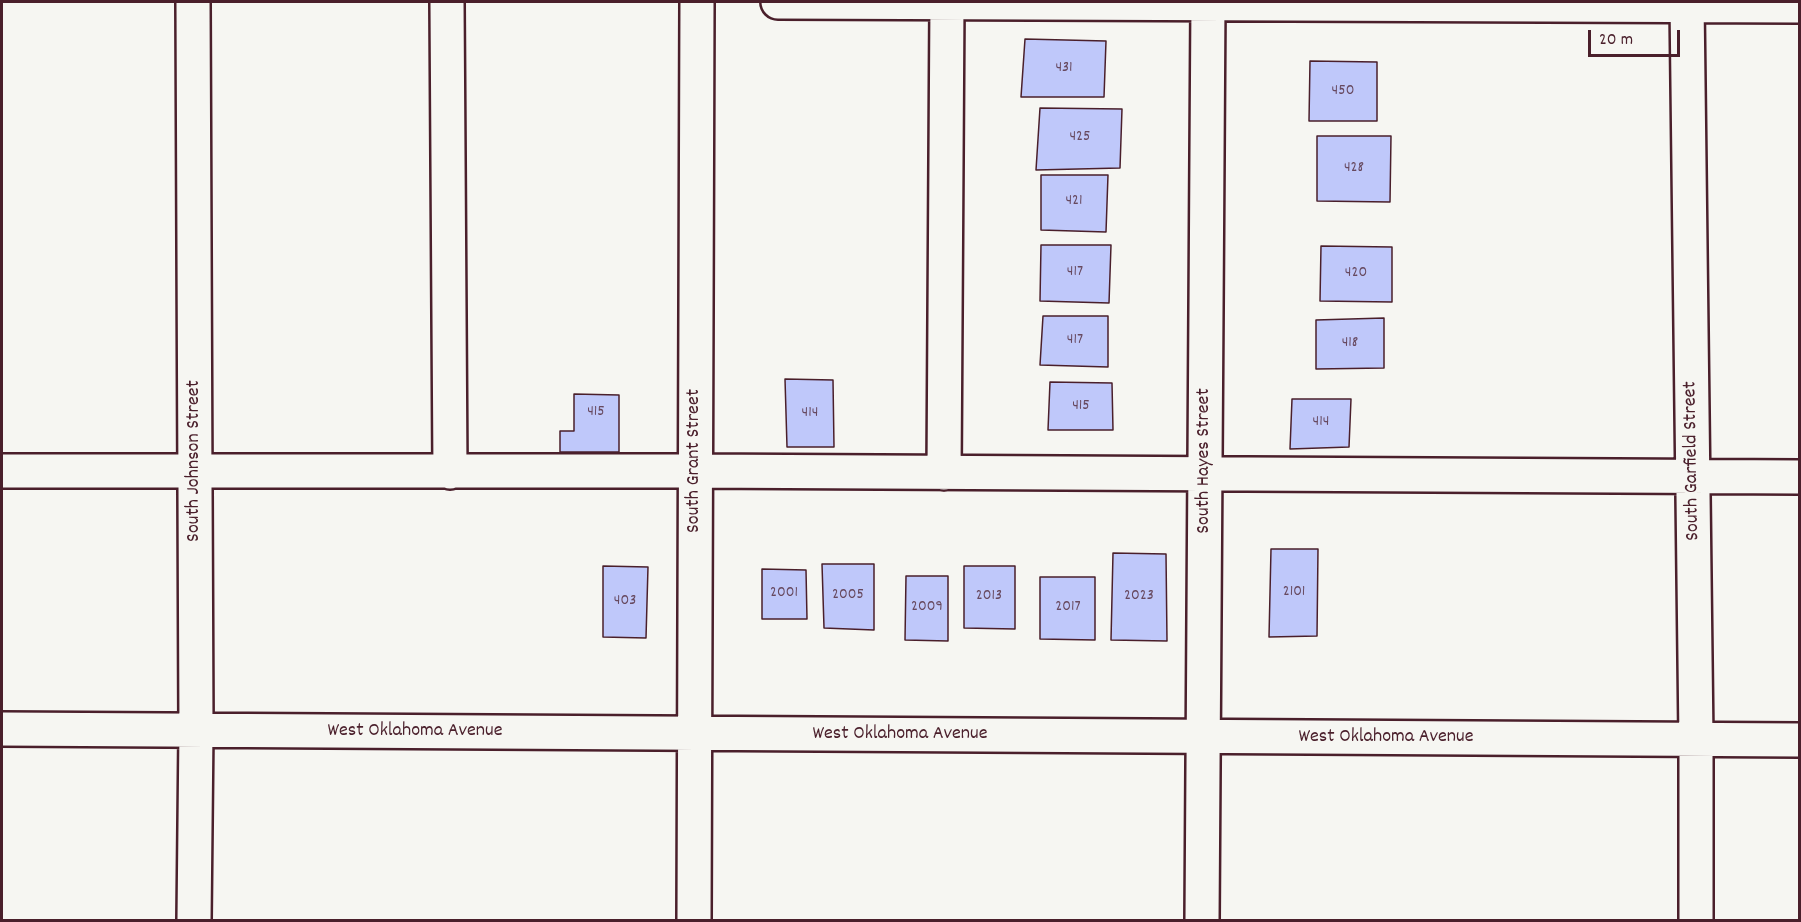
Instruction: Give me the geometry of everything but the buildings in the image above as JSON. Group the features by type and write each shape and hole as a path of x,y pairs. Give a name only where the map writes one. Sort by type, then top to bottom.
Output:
{"street":[{"name":"South Johnson Street","path":"193,2 196,730 194,921"},
{"path":"447,2 450,472"},
{"name":"South Grant Street","path":"694,921 697,2"},
{"path":"778,2 1687,3 1800,6"},
{"path":"944,473 947,2"},
{"name":"South Hayes Street","path":"1202,921 1208,2"},
{"name":"South Garfield Street","path":"1687,3 1696,921"},
{"path":"2,471 695,471 1800,477"},
{"name":"West Oklahoma Avenue","path":"2,729 1800,740"}]}
